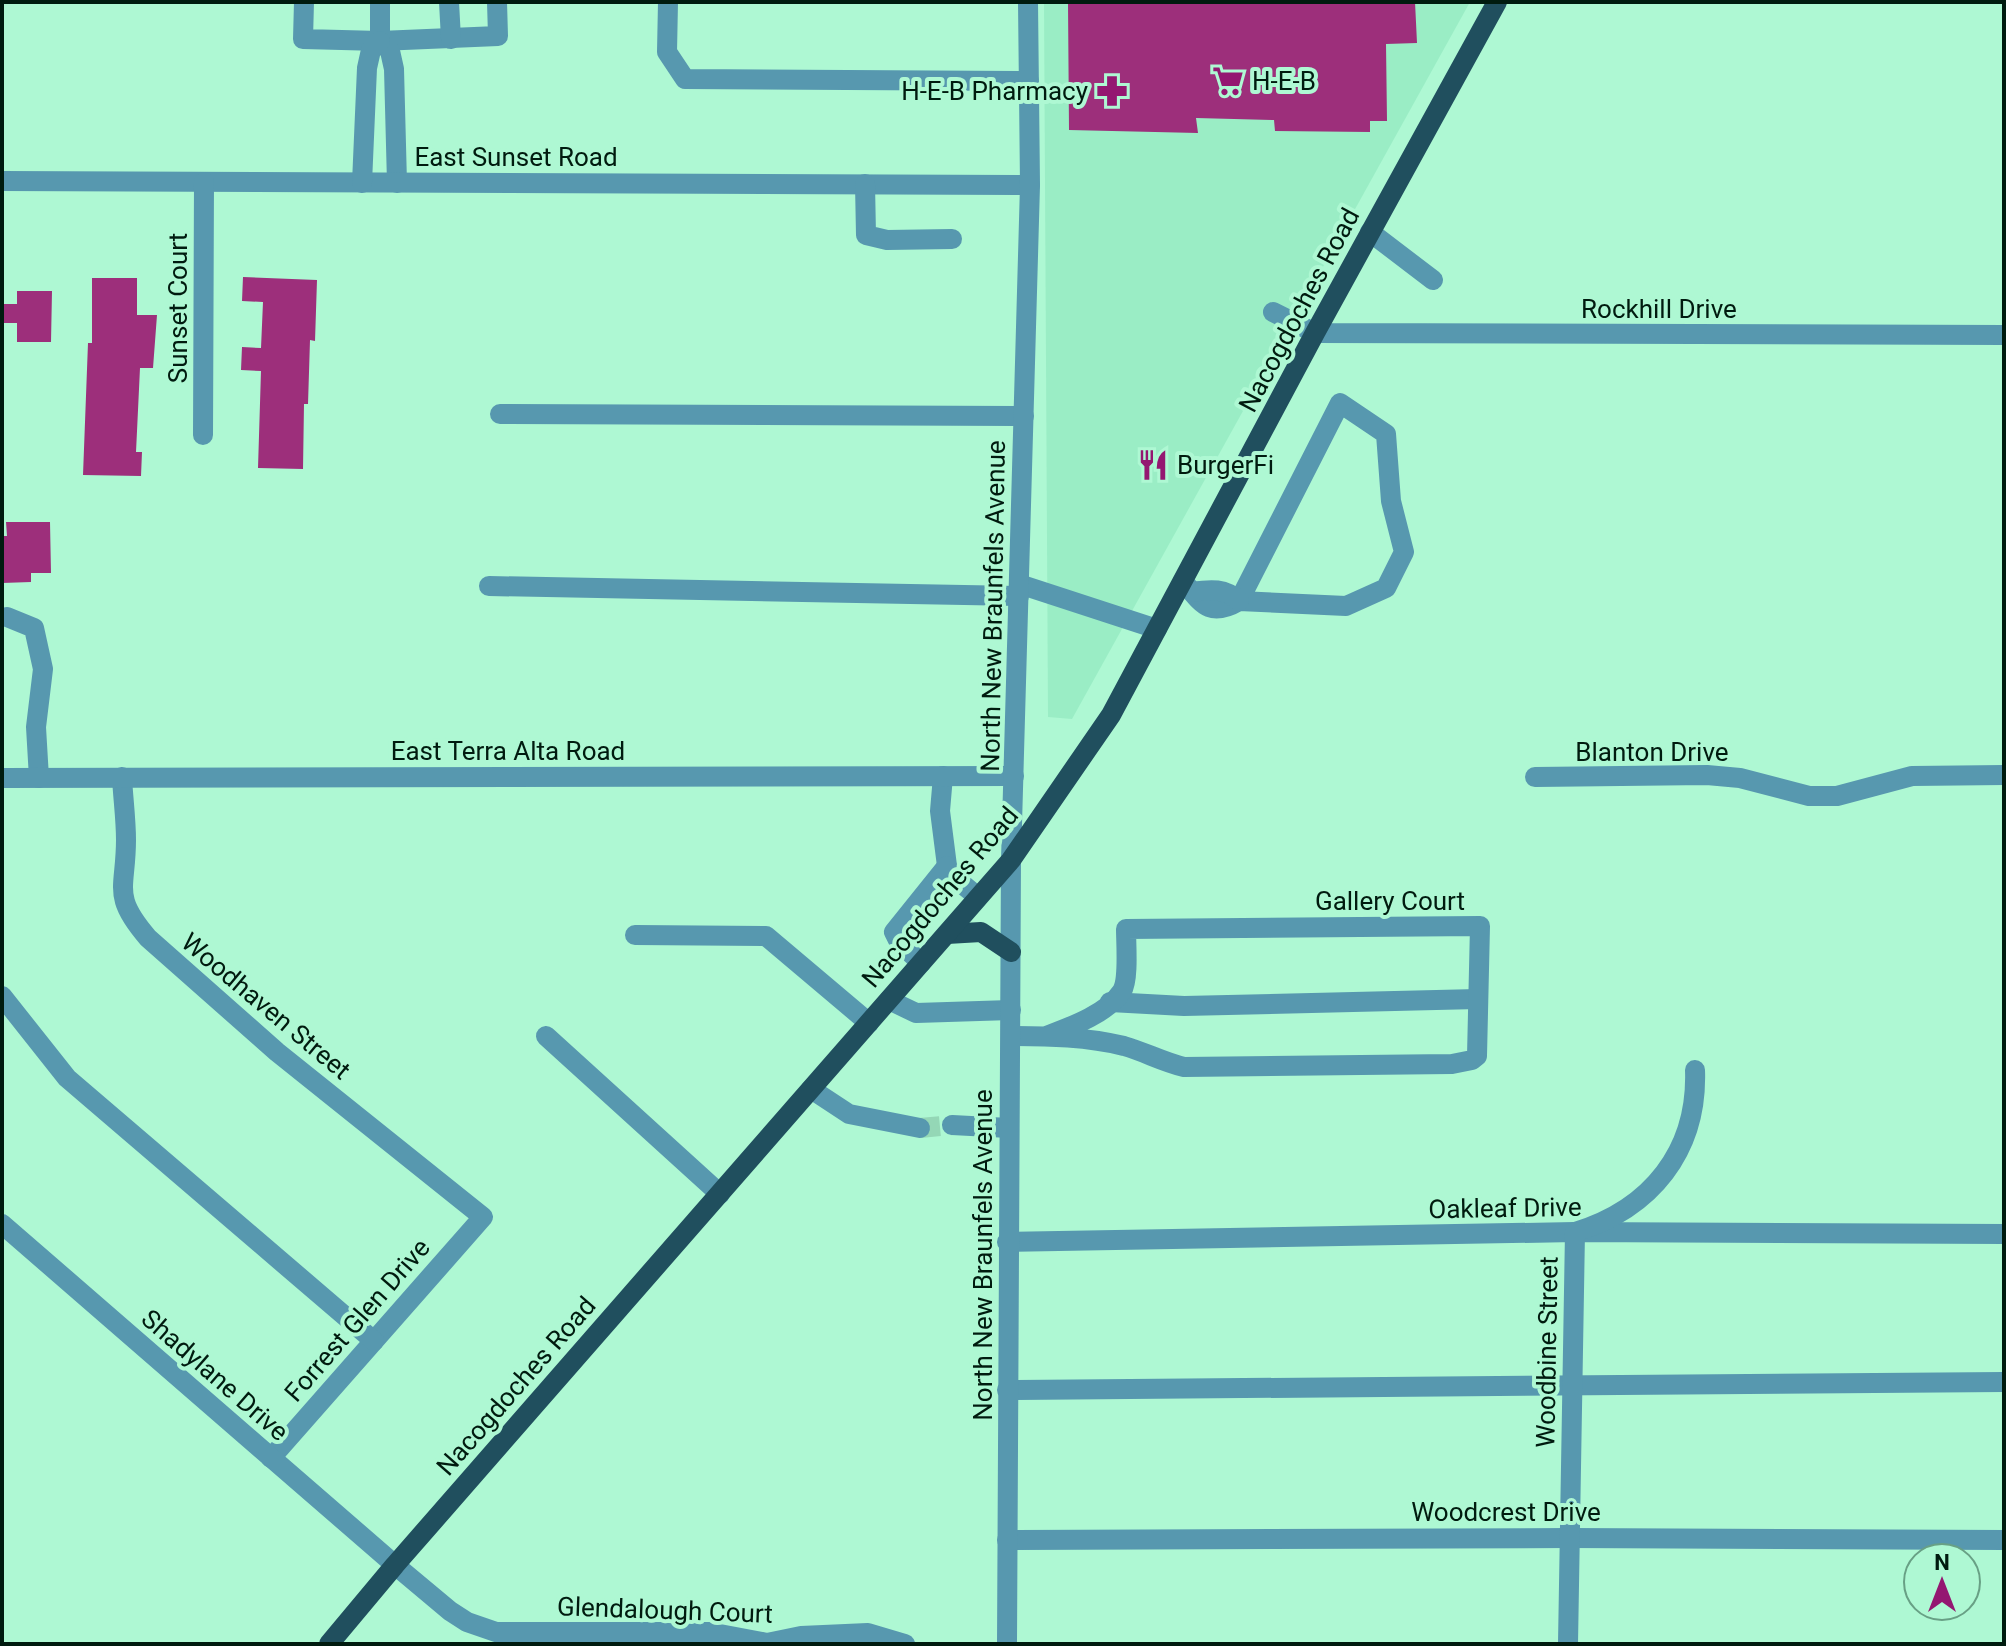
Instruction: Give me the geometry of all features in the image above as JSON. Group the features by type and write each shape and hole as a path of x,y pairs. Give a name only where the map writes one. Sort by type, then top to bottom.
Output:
{"main road":[{"name":"Nacogdoches Road","path":"329,1644 1011,860 1111,715 1157,629 1187,586 1315,333 1497,2"},
{"path":"947,934 981,932 1011,952"}],"street":[{"path":"304,2 303,39 380,41 498,36 497,2"},
{"path":"380,2 380,41 390,51 394,69 397,183"},
{"path":"449,2 451,39"},
{"path":"668,2 667,52 685,79 1029,81"},
{"name":"North New Braunfels Avenue","path":"1007,1644 1011,860 1030,185 1028,2"},
{"path":"362,183 367,68 371,50 380,41"},
{"path":"365,99 395,100"},
{"name":"East Sunset Road","path":"2,181 1030,185"},
{"name":"Sunset Court","path":"203,435 204,182"},
{"path":"865,184 866,235 887,240 952,239"},
{"path":"1370,232 1433,280"},
{"path":"1273,312 1315,333"},
{"name":"Rockhill Drive","path":"1315,333 2004,335"},
{"path":"1187,586 1196,601 1206,607 1226,609 1239,601 1340,403 1386,434 1391,501 1404,552 1386,588 1346,606 1239,601"},
{"path":"500,414 1024,416"},
{"path":"489,586 1019,590 1157,629"},
{"path":"7,617 34,628 40,647 43,669 36,727 39,778"},
{"name":"Blanton Drive","path":"1535,777 1707,775 1740,778 1809,796 1837,796 1912,776 2004,775"},
{"path":"943,776 940,811 947,866 950,874 978,897"},
{"name":"East Terra Alta Road","path":"2,778 1014,776"},
{"name":"Woodhaven Street","path":"122,777 126,840 121,884 124,901 135,923 277,1052 483,1217"},
{"path":"921,963 899,942 894,932 947,866"},
{"name":"Gallery Court","path":"1011,1036 1046,1036 1124,1046 1184,1067 1452,1064 1472,1060 1477,1056 1480,926 1126,929 1122,991 1110,1002 1067,1028 1046,1036"},
{"path":"635,935 766,936 869,1023"},
{"path":"2,996 67,1078 374,1341"},
{"path":"1110,1002 1184,1006 1478,999"},
{"path":"889,1000 916,1013 1011,1010"},
{"path":"546,1036 720,1194"},
{"name":"Woodbine Street","path":"1568,1644 1575,1232 1600,1225 1629,1209 1664,1176 1681,1148 1691,1118 1695,1070"},
{"path":"811,1089 849,1114 920,1128"},
{"path":"952,1125 1009,1128"},
{"name":"Forrest Glen Drive","path":"271,1458 483,1217"},
{"name":"Shadylane Drive","path":"2,1224 395,1565"},
{"name":"Oakleaf Drive","path":"1007,1242 1575,1232 2004,1234"},
{"path":"1007,1390 2004,1382"},
{"name":"Woodcrest Drive","path":"1007,1540 2004,1540"},
{"name":"Glendalough Court","path":"395,1565 459,1617 496,1632 709,1632 767,1643 801,1636 868,1633 905,1644"}],"shaded area":[{"path":"1044,2 1470,2 1072,719 1048,717"}],"building":[{"name":"H-E-B","path":"1068,2 1415,2 1417,43 1386,44 1387,121 1370,121 1370,132 1275,131 1274,120 1196,118 1198,133 1069,130"},
{"path":"243,277 317,280 315,341 310,340 308,404 304,404 303,469 258,468 261,371 241,370 242,347 261,348 263,302 242,301"},
{"path":"92,278 137,278 137,315 157,315 153,368 140,368 136,452 142,452 141,476 83,475 88,343 92,343"},
{"path":"17,291 52,291 51,342 17,342 17,323 2,323 2,304 17,304"},
{"path":"6,522 50,522 51,573 31,573 31,582 2,583 2,536 7,536"}],"tunnel":[{"path":"920,1128 952,1125"}],"place":[{"name":"H-E-B","path":"1228,81"},
{"name":"H-E-B Pharmacy","path":"1112,91"},
{"name":"BurgerFi","path":"1153,465"}]}
